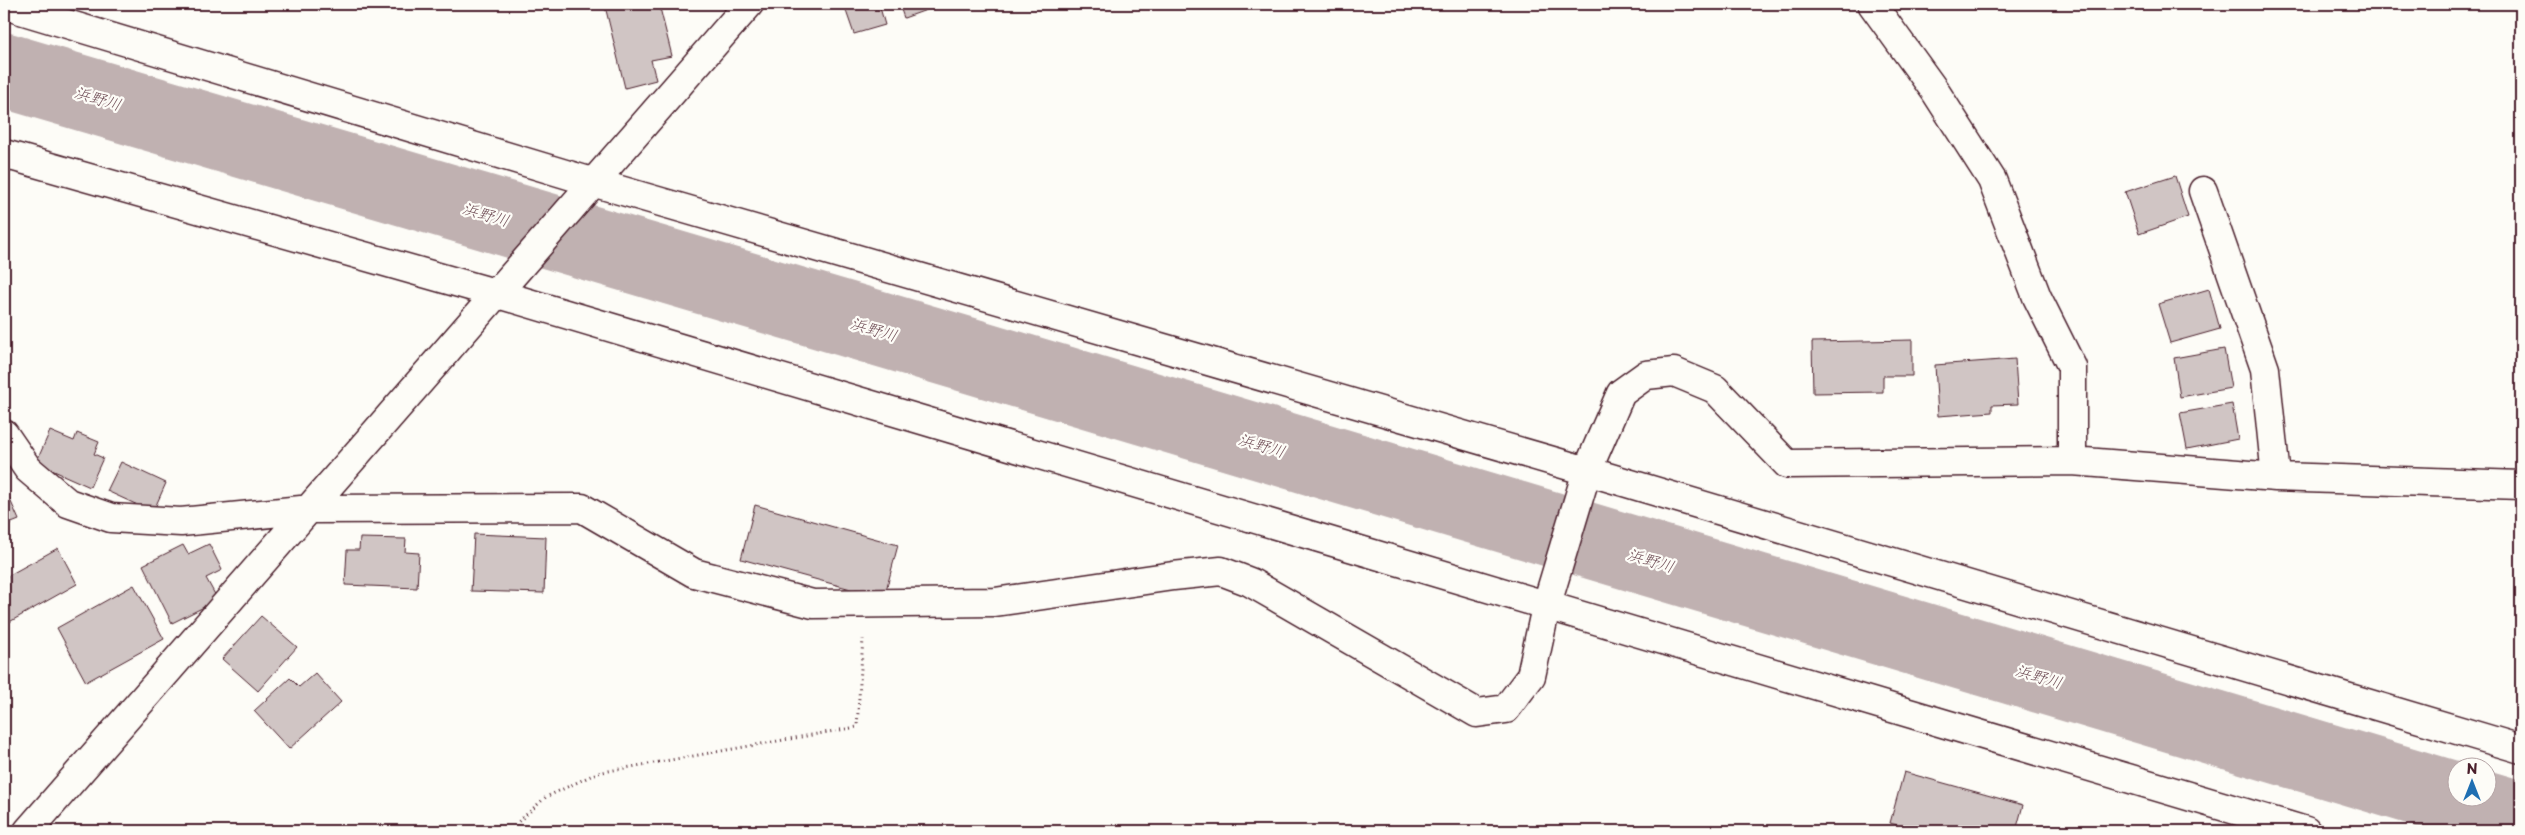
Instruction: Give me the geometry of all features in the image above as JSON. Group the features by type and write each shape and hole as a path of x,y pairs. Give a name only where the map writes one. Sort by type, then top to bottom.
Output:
{"street":[{"path":"28,831 498,294 592,182 750,4"},
{"path":"1872,4 1935,92 1992,180 2037,297 2072,367 2072,461"},
{"path":"4,5 592,182 1587,471 2521,749"},
{"path":"4,154 498,294 1546,607 2306,831"},
{"path":"2204,191 2265,369 2276,477"},
{"path":"4,434 28,469 68,503 111,518 181,522 311,509 582,508 694,574 813,604 995,602 1221,571 1250,582 1477,714 1506,709 1531,676 1546,607 1587,471 1621,393 1646,375 1674,372 1716,389 1786,464 2072,461 2276,477 2521,485"}],"path":[{"path":"516,831 518,822 546,797 597,773 857,727 865,604"}],"building":[{"path":"614,4 659,4 672,56 651,60 656,80 625,88 605,6"},
{"path":"860,4 879,4 885,25 854,34 845,8"},
{"path":"899,4 943,4 904,18"},
{"path":"2175,176 2188,217 2139,234 2125,192"},
{"path":"2209,289 2220,329 2170,343 2158,304"},
{"path":"1912,340 1912,376 1883,376 1883,392 1813,393 1812,342"},
{"path":"2224,349 2231,388 2180,397 2174,358"},
{"path":"2015,359 2018,404 1992,405 1992,412 1938,416 1935,365"},
{"path":"2232,404 2238,439 2187,449 2180,413"},
{"path":"50,431 74,441 77,433 99,442 94,454 103,458 90,487 36,463"},
{"path":"121,462 166,483 153,512 107,491"},
{"path":"4,486 19,520 4,526"},
{"path":"755,505 898,545 884,598 741,559"},
{"path":"474,534 546,537 544,593 471,591"},
{"path":"360,538 406,539 405,552 419,553 417,588 345,585 347,550 359,550"},
{"path":"209,544 222,570 206,578 218,600 172,623 143,565 183,545 188,554"},
{"path":"58,548 77,584 4,625 4,578"},
{"path":"134,585 164,639 86,682 57,628"},
{"path":"261,616 297,647 258,691 222,659"},
{"path":"315,673 341,702 289,749 254,711 290,678 299,687"},
{"path":"1904,772 2023,805 2016,831 1919,831 1890,823"}],"waterway":[{"name":"浜野川","path":"4,70 965,354 2521,819"}]}
